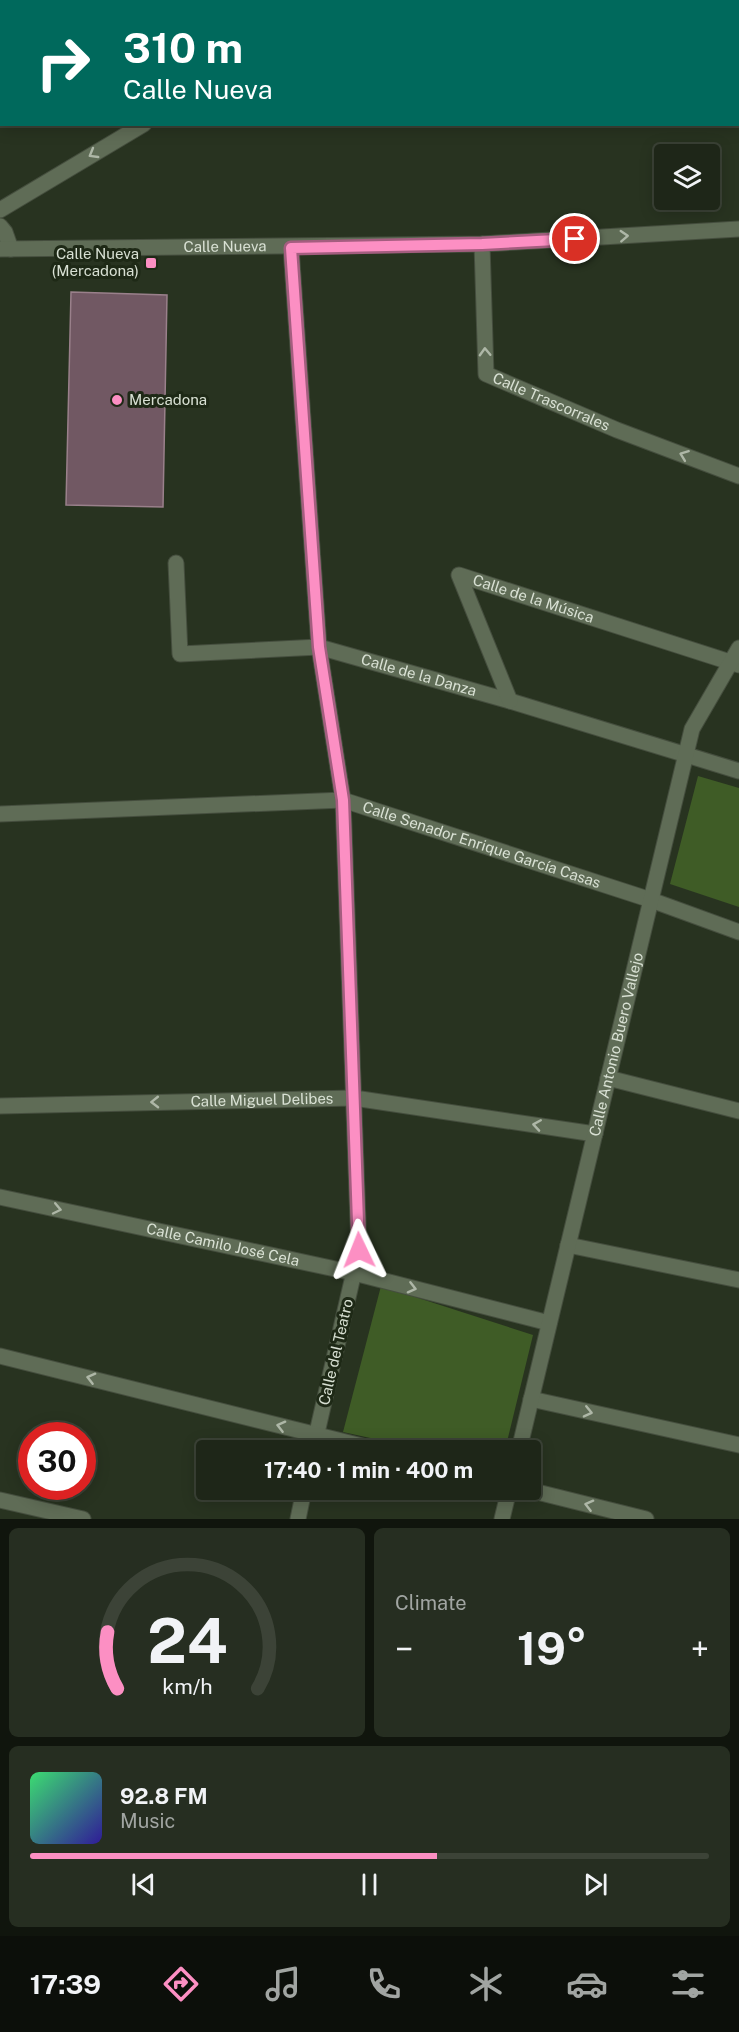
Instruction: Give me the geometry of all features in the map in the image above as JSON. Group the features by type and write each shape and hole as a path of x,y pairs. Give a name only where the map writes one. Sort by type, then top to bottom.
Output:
{"street":[{"path":"0,210 137,126"},
{"path":"0,226 5,232 5,249"},
{"name":"Calle Nueva","path":"5,249 291,248 482,244 739,229"},
{"name":"Calle Trascorrales","path":"482,244 486,374 617,430 739,476"},
{"name":"Calle del Teatro","path":"291,248 319,647 343,800 359,1250 316,1440"},
{"name":"Calle de la Danza","path":"176,564 180,654 319,647 510,701 739,771"},
{"name":"Calle de la Música","path":"510,701 459,575 737,658"},
{"name":"Calle Antonio Buero Vallejo","path":"521,1440 692,729 737,658"},
{"name":"Calle Senador Enrique García Casas","path":"0,814 343,800 651,900 739,932"},
{"path":"608,1078 739,1111"},
{"name":"Calle Miguel Delibes","path":"0,1106 354,1098 595,1134"},
{"name":"Calle Camilo José Cela","path":"0,1197 354,1273 549,1323"},
{"path":"568,1245 739,1280"},
{"path":"0,1356 337,1440"},
{"path":"531,1399 739,1445"},
{"path":"541,1493 646,1519"},
{"path":"0,1500 80,1519"},
{"path":"298,1519 302,1500"},
{"path":"502,1519 507,1500"}],"green space":[{"path":"698,776 739,788 739,907 670,884"},
{"path":"381,1286 533,1335 507,1440 379,1440 343,1432"}],"building":[{"name":"Mercadona","path":"71,292 167,295 163,507 66,505"}],"place":[{"name":"Calle Nueva (Mercadona)","path":"151,263"},
{"name":"Mercadona","path":"117,400"}],"route":[{"path":"359,1250 343,800 319,647 291,248 482,244 575,239"}]}
